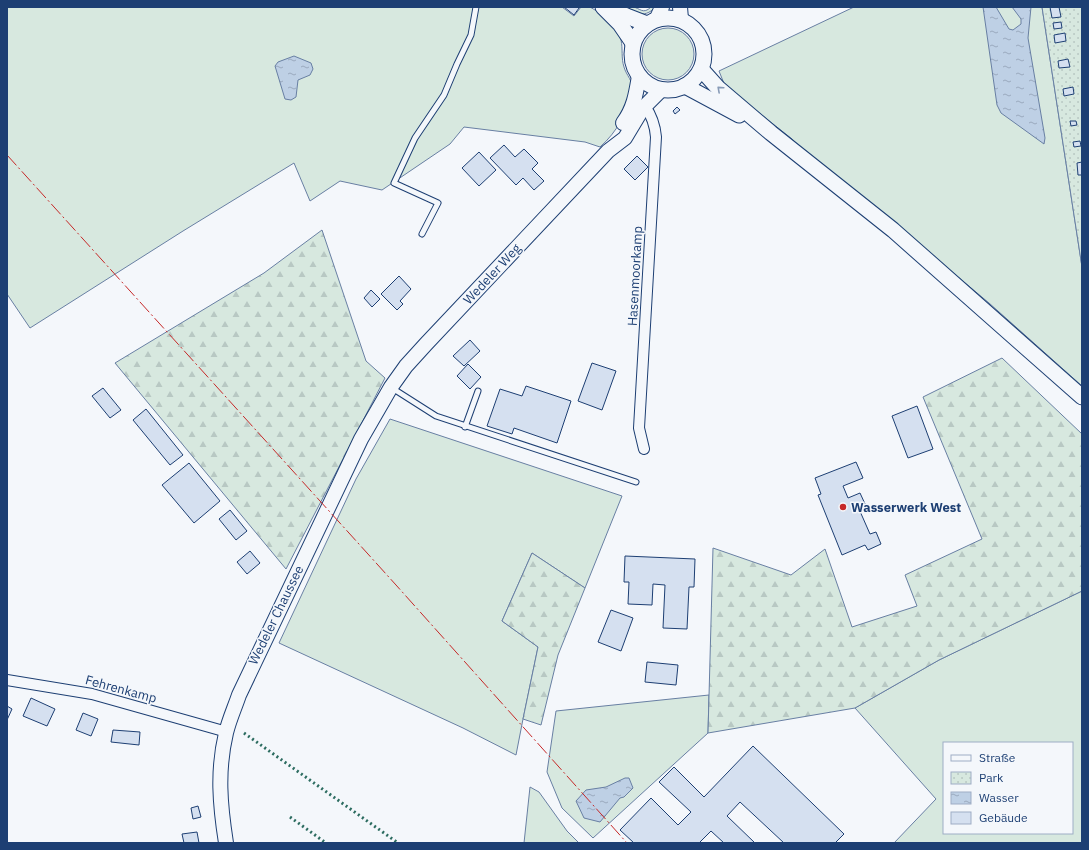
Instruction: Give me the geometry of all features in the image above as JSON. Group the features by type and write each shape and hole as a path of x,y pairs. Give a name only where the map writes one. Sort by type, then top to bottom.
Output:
{"main road":[{"path":"603,7 620,24 633,42"},
{"path":"608,7 628,17 655,16 669,17 680,13 699,34 703,46 704,58 701,69 694,79 685,86 674,90 662,90 651,86 639,76 633,66 631,54 633,42 638,32 655,16"},
{"path":"701,69 718,88 771,133 893,230 1082,397"},
{"name":"Wedeler Weg","path":"608,151 615,136 630,113 636,98 639,76"},
{"path":"685,86 771,133"},
{"name":"Wedeler Weg","path":"382,401 406,366 608,151 625,138 645,106 662,90"},
{"name":"Wedeler Chaussee","path":"226,843 220,789 221,760 227,732 239,695 361,439 382,401"}],"street":[{"name":"Hasenmoorkamp","path":"644,449 639,428 656,137 654,123 645,106"},
{"name":"Fehrenkamp","path":"7,680 92,694 227,732"}],"lane":[{"path":"422,234 438,203 394,183 415,138 444,95 471,35 476,7"},
{"path":"391,387 436,416 465,427 636,482"},
{"path":"465,427 478,391"}],"green space":[{"path":"7,7 562,7 574,16 581,7 589,7 594,9 613,26 619,36 622,43 623,64 631,81 632,90 625,114 612,135 600,147 585,142 464,127 450,144 382,190 340,181 310,201 294,163 30,328 7,294"},
{"path":"619,7 633,7 646,11 651,7 655,7 647,13 637,14"},
{"path":"854,7 1042,7 1082,267 1082,386 989,303 897,226 813,160 792,139 725,86 719,71"},
{"path":"1042,7 1082,7 1082,267"},
{"path":"663,28 673,28 687,35 694,49 694,59 687,73 673,80 663,80 653,76 646,69 642,59 642,49 646,39 653,32"},
{"path":"322,230 366,361 385,378 286,569 115,363 264,273"},
{"path":"1002,358 1082,434 1082,591 939,660 855,708 708,733 713,548 791,575 825,549 852,627 917,606 905,575 982,539 923,397"},
{"path":"390,419 622,496 585,588 532,553 502,621 538,647 516,755 463,728 279,643 356,479"},
{"path":"532,553 585,588 558,655 541,725 523,719 538,647 502,621"},
{"path":"1082,591 1082,843 894,843 936,799 855,708 939,660"},
{"path":"709,695 708,733 593,838 562,808 547,772 556,711"},
{"path":"530,787 539,792 567,831 579,843 524,843"}],"water":[{"path":"983,7 996,7 1009,29 1013,30 1021,24 1021,19 1012,7 1031,7 1028,38 1045,138 1044,144 1001,113 997,105"},
{"path":"294,56 311,63 313,69 310,75 298,80 296,97 291,100 285,99 275,66 278,62"},
{"path":"625,778 629,778 633,788 624,797 620,798 600,822 584,818 576,801 586,790 606,787"}],"building":[{"path":"564,7 578,7 579,8 574,15"},
{"path":"1050,7 1059,7 1061,17 1052,18"},
{"path":"1061,22 1062,28 1054,29 1053,23"},
{"path":"1065,33 1066,41 1055,43 1054,35"},
{"path":"1068,59 1070,67 1059,68 1058,61"},
{"path":"1073,87 1074,94 1064,96 1063,89"},
{"path":"677,107 680,110 675,114 673,111"},
{"path":"1070,121 1076,121 1077,125 1071,126"},
{"path":"1080,141 1081,146 1074,147 1073,142"},
{"path":"504,145 515,157 524,149 538,163 532,169 544,181 534,190 523,178 516,185 490,158"},
{"path":"479,152 496,170 479,186 462,168"},
{"path":"637,156 648,167 635,180 624,169"},
{"path":"1082,162 1082,175 1078,175 1077,163"},
{"path":"399,276 411,289 400,301 403,304 397,310 381,294"},
{"path":"371,290 380,299 372,307 364,298"},
{"path":"470,340 480,351 464,366 453,356"},
{"path":"592,363 616,371 602,410 578,401"},
{"path":"468,364 481,377 470,389 457,376"},
{"path":"526,386 571,401 557,443 514,428 512,434 487,426 500,389 522,396"},
{"path":"103,388 121,410 110,418 92,396"},
{"path":"917,406 933,449 908,458 892,416"},
{"path":"146,409 183,455 170,465 133,420"},
{"name":"Wasserwerk West","path":"856,462 863,478 843,486 848,498 860,493 866,506 859,509 870,534 876,532 881,544 868,550 865,545 842,555 818,495 821,494 815,478"},
{"path":"189,463 220,501 194,523 162,485"},
{"path":"230,510 247,531 236,540 219,519"},
{"path":"250,551 260,563 247,574 237,562"},
{"path":"625,556 695,559 694,587 689,587 687,629 663,628 665,585 653,584 652,605 628,604 629,582 624,582"},
{"path":"611,610 633,618 621,651 598,642"},
{"path":"647,662 678,665 676,685 645,682"},
{"path":"31,698 55,709 47,726 23,716"},
{"path":"7,706 12,709 7,720"},
{"path":"83,713 98,719 91,736 76,730"},
{"path":"113,730 140,732 139,745 111,742"},
{"path":"753,746 844,834 835,843 784,843 740,802 727,816 755,843 724,843 711,831 699,843 634,843 620,830 651,798 678,825 691,812 659,782 674,767 704,797"},
{"path":"198,806 201,817 193,819 191,808"},
{"path":"197,832 199,843 184,843 182,834"}],"hedge":[{"path":"244,733 398,843"},
{"path":"290,817 326,843"}],"power":[{"path":"7,155 627,843"}],"place":[{"name":"Wasserwerk West","path":"843,507"}]}
